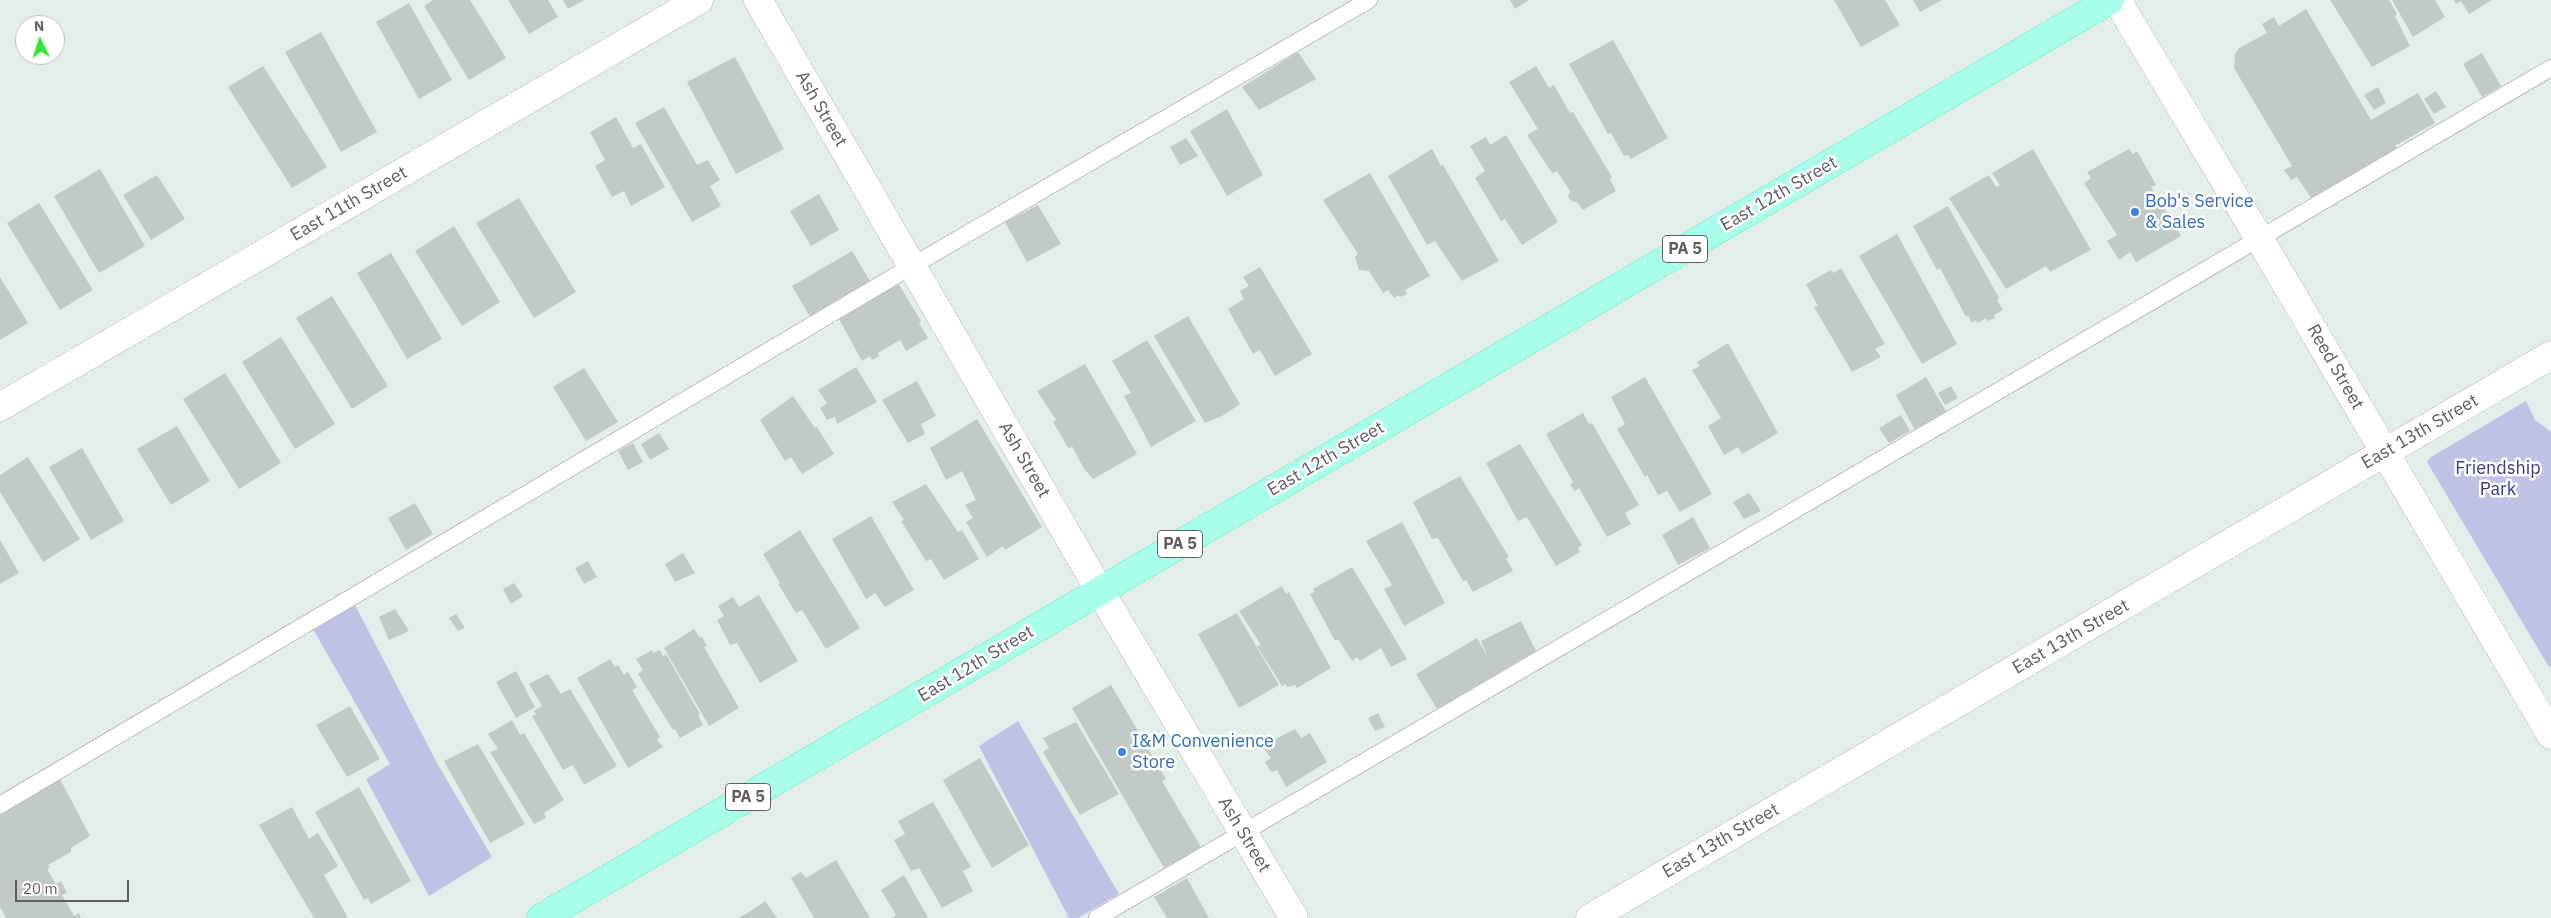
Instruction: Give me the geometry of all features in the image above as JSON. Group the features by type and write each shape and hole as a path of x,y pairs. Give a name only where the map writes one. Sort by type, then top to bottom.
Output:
{"main road":[{"name":"East 12th Street","path":"541,918 2110,0"}],"street":[{"name":"East 11th Street","path":"0,407 699,0"},
{"name":"Ash Street","path":"758,0 1100,591 1294,918"},
{"name":"Reed Street","path":"2117,0 2551,735"},
{"name":"East 13th Street","path":"1590,918 2551,355"}],"lane":[{"path":"0,805 912,266 1368,0"},
{"path":"1097,918 2551,68"}],"green space":[{"name":"Friendship Park","path":"2526,401 2535,420 2551,432 2551,666 2549,667 2427,462 2431,457"},
{"path":"353,601 437,763 492,857 429,896 366,779 390,764 313,629"},
{"path":"1018,721 1119,894 1078,918 1069,918 979,746"}],"building":[{"path":"433,0 470,0 506,58 469,80 424,6"},
{"path":"508,0 548,0 558,17 529,34"},
{"path":"563,0 584,0 568,9"},
{"path":"1510,0 1529,0 1515,9"},
{"path":"1834,0 1885,0 1900,25 1861,47"},
{"path":"1913,0 1942,0 1920,12"},
{"path":"2330,0 2389,0 2410,46 2372,67"},
{"path":"2392,0 2435,0 2445,17 2413,37"},
{"path":"2454,0 2492,0 2469,14 2461,1 2456,4"},
{"path":"409,3 452,80 419,99 376,22"},
{"path":"2306,9 2371,120 2418,93 2435,123 2395,146 2398,149 2312,199 2297,177 2291,180 2284,170 2292,166 2234,68 2235,54 2239,48 2267,33 2262,24 2274,17 2279,26"},
{"path":"321,32 377,132 341,152 285,52"},
{"path":"1613,40 1668,138 1631,159 1628,155 1624,156 1611,133 1608,134 1569,64"},
{"path":"1298,52 1316,79 1259,110 1242,87"},
{"path":"2482,53 2501,86 2482,97 2463,64"},
{"path":"735,57 784,149 736,174 687,82"},
{"path":"263,66 327,167 292,188 228,87"},
{"path":"1536,66 1549,88 1554,85 1570,113 1573,112 1612,177 1610,179 1616,191 1583,210 1578,203 1568,197 1570,191 1557,171 1552,173 1527,135 1538,129 1509,82"},
{"path":"2378,87 2386,103 2374,110 2364,95"},
{"path":"2436,91 2446,107 2434,114 2424,99"},
{"path":"664,107 697,165 708,160 720,180 710,186 721,206 692,222 635,123"},
{"path":"1227,109 1263,175 1227,196 1190,131"},
{"path":"616,117 633,148 641,144 665,187 631,206 624,191 612,197 595,166 605,160 590,132"},
{"path":"1506,135 1558,222 1522,245 1505,219 1501,221 1475,178 1485,171 1470,146 1486,137 1490,145"},
{"path":"1186,138 1198,156 1180,165 1170,147"},
{"path":"1432,149 1499,261 1462,281 1435,241 1427,245 1388,176"},
{"path":"2033,149 2091,250 2050,272 2046,266 2006,289 1949,198 1989,175 1996,187 2000,185 1992,173"},
{"path":"2129,149 2133,154 2137,151 2156,185 2151,187 2181,236 2136,262 2130,252 2119,260 2107,241 2117,235 2084,183 2091,178 2087,172"},
{"path":"100,169 145,246 99,273 54,196"},
{"path":"1370,173 1430,276 1405,290 1407,294 1400,297 1399,295 1394,298 1388,290 1383,293 1369,271 1359,270 1355,257 1358,254 1323,200"},
{"path":"157,175 185,219 151,240 123,195"},
{"path":"819,194 839,230 811,246 790,211"},
{"path":"519,198 576,292 534,318 476,223"},
{"path":"39,203 93,290 60,310 7,223"},
{"path":"1038,205 1061,244 1027,262 1005,222"},
{"path":"1948,206 1999,298 1997,300 2003,310 1994,315 1995,318 1987,321 1986,318 1978,323 1975,320 1972,323 1968,315 1966,317 1940,268 1937,270 1913,226"},
{"path":"454,226 500,302 462,326 415,251"},
{"path":"1897,234 1957,344 1922,364 1859,256"},
{"path":"852,251 876,291 816,327 792,286"},
{"path":"391,253 442,339 407,359 357,273"},
{"path":"1260,267 1312,354 1275,376 1260,350 1253,354 1228,309 1244,299 1240,291 1249,286 1243,277"},
{"path":"1841,268 1885,344 1875,349 1881,357 1852,372 1814,307 1818,306 1806,284 1831,270 1834,273"},
{"path":"0,277 28,323 0,340"},
{"path":"898,283 921,321 919,323 928,338 906,351 900,340 878,353 879,356 872,360 870,356 862,361 839,319"},
{"path":"332,296 388,386 352,409 296,318"},
{"path":"1188,316 1240,404 1222,416 1205,423 1154,336"},
{"path":"281,337 335,424 295,449 242,362"},
{"path":"1147,340 1196,421 1151,447 1124,396 1131,393 1112,361"},
{"path":"1728,343 1778,433 1742,454 1738,447 1724,455 1708,426 1721,418 1692,370 1700,366 1697,362"},
{"path":"1085,364 1137,454 1093,479 1084,469 1072,446 1069,449 1053,422 1056,420 1037,391"},
{"path":"856,367 877,402 837,424 835,417 827,420 820,408 827,403 818,390"},
{"path":"584,368 618,422 586,441 553,387"},
{"path":"225,373 281,463 239,489 183,399"},
{"path":"1645,377 1712,494 1680,512 1667,491 1658,495 1647,475 1645,477 1617,429 1625,424 1611,397"},
{"path":"1926,377 1947,413 1916,432 1896,395"},
{"path":"917,381 936,416 921,424 925,434 908,443 882,400"},
{"path":"1951,386 1958,398 1945,405 1938,393"},
{"path":"793,396 815,428 817,427 834,454 802,474 791,457 785,461 760,420"},
{"path":"1583,413 1589,424 1592,423 1639,505 1625,513 1631,524 1607,537 1579,488 1575,491 1570,485 1573,482 1546,434"},
{"path":"1901,415 1910,431 1889,443 1879,428"},
{"path":"977,419 1042,527 1005,550 1003,546 987,557 966,522 973,518 965,505 976,500 962,471 946,480 930,448"},
{"path":"177,426 210,481 171,505 137,449"},
{"path":"659,433 669,449 650,460 641,444"},
{"path":"633,443 643,462 628,470 618,451"},
{"path":"1520,444 1582,545 1578,548 1580,552 1556,566 1527,517 1518,521 1486,463"},
{"path":"82,448 124,521 91,540 49,467"},
{"path":"28,457 80,539 43,562 0,492 0,475"},
{"path":"1460,476 1509,557 1506,558 1513,571 1473,592 1466,580 1463,581 1438,538 1432,539 1413,502"},
{"path":"926,484 958,532 962,530 979,559 944,580 931,559 926,561 901,521 904,520 892,502"},
{"path":"1749,493 1761,511 1744,519 1733,502"},
{"path":"415,503 433,534 406,550 388,518"},
{"path":"871,516 914,590 885,607 875,593 866,599 832,539"},
{"path":"1693,517 1710,548 1678,565 1662,535"},
{"path":"1402,522 1445,603 1404,626 1384,589 1392,585 1366,541"},
{"path":"800,530 860,628 826,649 802,610 796,613 778,584 780,583 763,554"},
{"path":"0,540 19,573 0,584"},
{"path":"683,553 695,573 675,582 665,564"},
{"path":"588,561 597,577 584,584 575,568"},
{"path":"1352,567 1407,659 1391,667 1381,648 1360,661 1357,657 1352,661 1338,639 1335,641 1310,594 1315,592 1313,589"},
{"path":"514,583 523,596 511,604 503,589"},
{"path":"1282,586 1286,594 1289,592 1331,668 1297,688 1295,685 1288,687 1285,684 1282,686 1257,646 1261,645 1239,611"},
{"path":"759,595 798,661 760,683 737,643 730,645 717,620 724,616 718,606 733,597 739,607"},
{"path":"395,609 409,631 389,640 379,617"},
{"path":"1237,613 1279,685 1239,708 1198,634"},
{"path":"456,614 465,628 458,631 449,618"},
{"path":"1521,621 1536,651 1437,709 1416,674 1477,638 1488,657 1481,641"},
{"path":"694,629 700,638 702,637 707,646 704,647 739,708 709,726 664,648"},
{"path":"652,650 653,653 660,650 663,657 666,654 700,714 698,715 703,725 680,738 638,674 643,670 636,659"},
{"path":"610,659 615,667 618,665 624,675 628,672 637,687 632,690 660,737 657,740 663,747 628,768 577,678"},
{"path":"516,671 535,707 516,718 496,682"},
{"path":"548,674 561,694 570,689 617,766 584,785 573,765 563,770 532,716 536,714 534,711 542,706 529,684"},
{"path":"1111,685 1166,779 1162,781 1201,847 1173,865 1172,863 1164,868 1072,708"},
{"path":"350,706 380,759 347,777 316,725"},
{"path":"1378,713 1385,727 1375,731 1368,718"},
{"path":"512,720 520,735 524,733 564,800 544,813 546,818 534,824 490,752 498,749 488,734"},
{"path":"1076,722 1119,794 1080,815 1043,752 1049,748 1043,738"},
{"path":"1295,729 1301,738 1310,733 1327,762 1286,787 1277,770 1271,772 1265,762 1271,758 1262,746"},
{"path":"478,744 525,824 490,843 444,761"},
{"path":"980,758 1029,845 992,868 943,780"},
{"path":"60,779 90,836 71,848 71,852 48,865 50,868 47,869 56,884 61,881 67,893 62,895 74,916 79,913 81,918 6,918 0,907 0,815"},
{"path":"359,787 411,881 371,904 368,898 364,900 315,812"},
{"path":"933,802 971,867 963,871 973,891 942,908 919,868 911,871 894,840 905,834 898,821"},
{"path":"292,807 309,839 318,833 338,866 324,875 348,918 314,918 259,825"},
{"path":"836,860 870,918 814,918 791,878 801,872 806,878"},
{"path":"904,875 928,918 892,918 896,915 881,890"},
{"path":"1187,878 1209,918 1167,918 1154,897"},
{"path":"765,901 777,918 738,918 751,911"}],"place":[{"name":"Bob's Service & Sales","path":"2135,212"},
{"name":"I&M Convenience Store","path":"1122,752"}]}
